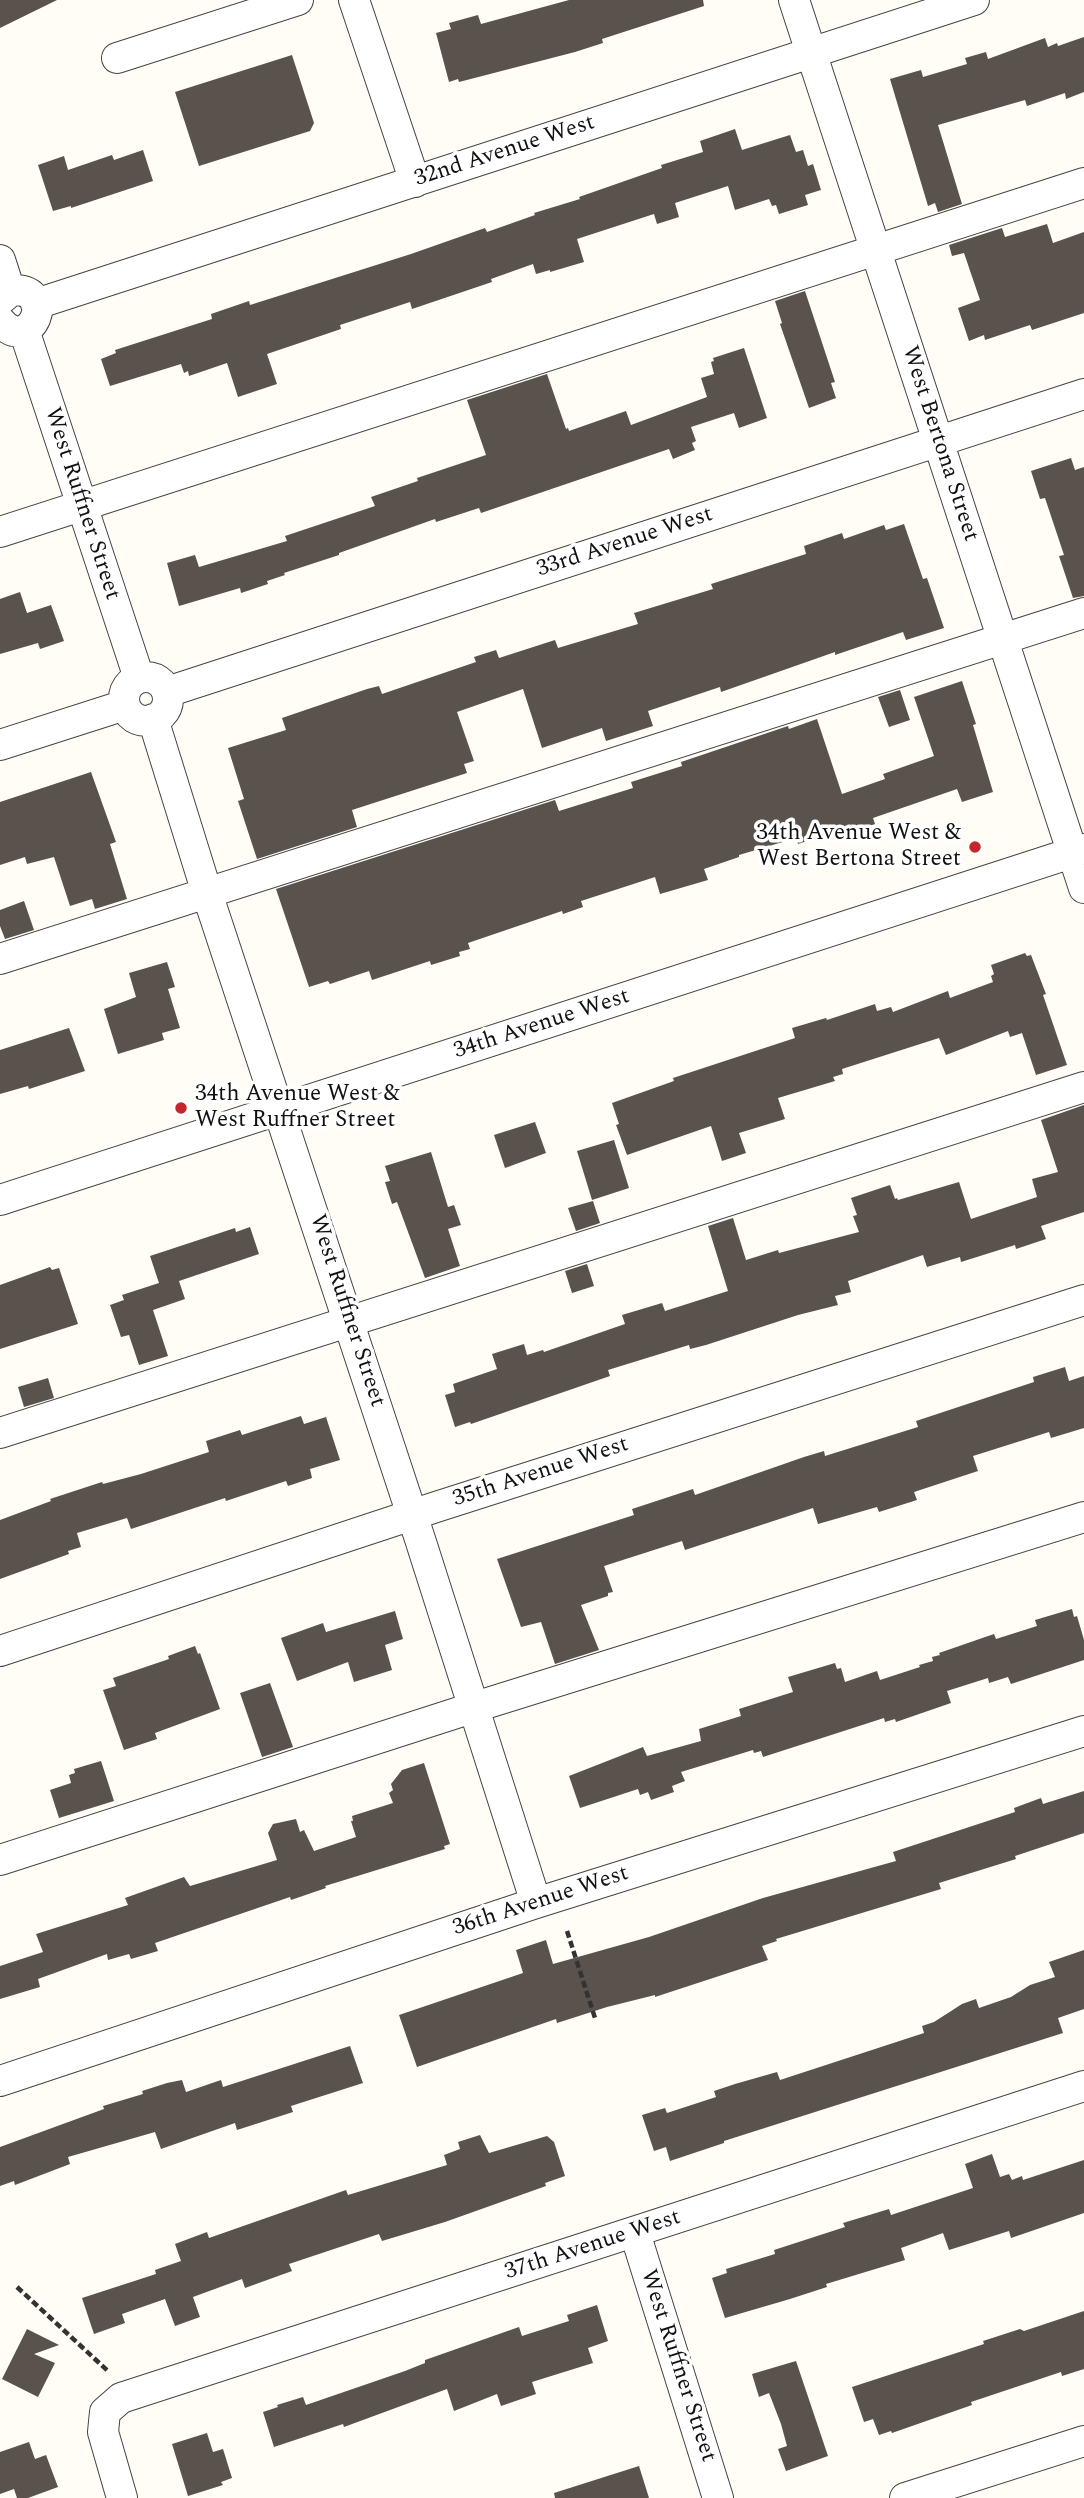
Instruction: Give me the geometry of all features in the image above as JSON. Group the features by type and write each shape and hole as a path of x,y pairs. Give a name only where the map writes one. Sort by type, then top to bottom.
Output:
{"street":[{"path":"117,58 298,0"},
{"path":"354,0 415,182"},
{"name":"West Bertona Street","path":"794,0 1003,639 1078,851 1084,888"},
{"name":"32nd Avenue West","path":"14,309 974,0"},
{"path":"0,532 1084,183"},
{"name":"West Ruffner Street","path":"0,260 14,309 139,678"},
{"name":"33rd Avenue West","path":"167,692 1084,394"},
{"path":"0,958 1084,612"},
{"path":"139,678 161,682 167,692 166,708 153,719 136,718 125,705 128,686 139,678"},
{"path":"0,745 125,705"},
{"name":"West Ruffner Street","path":"153,719 207,892 413,1514 536,1903"},
{"name":"34th Avenue West","path":"0,1200 1078,851"},
{"path":"0,1433 1084,1087"},
{"name":"35th Avenue West","path":"0,1651 413,1514 1084,1300"},
{"path":"0,1860 475,1707 1084,1517"},
{"name":"36th Avenue West","path":"0,2081 536,1903 1084,1731"},
{"name":"37th Avenue West","path":"122,2498 103,2432 105,2412 121,2398 1084,2086"},
{"name":"West Ruffner Street","path":"635,2233 718,2498"},
{"path":"905,2498 1084,2441"}],"path":[{"path":"567,1931 595,2018"},
{"path":"17,2287 108,2372"}],"building":[{"path":"0,0 57,0 0,28"},
{"path":"569,0 703,0 704,6 602,39 603,43 575,52 459,82 458,79 449,82 436,33 451,29 449,23 478,15 481,24"},
{"path":"1084,37 1084,92 1066,99 1065,93 1027,106 1025,100 938,125 962,204 938,212 935,203 928,206 890,79 921,70 923,77 967,64 965,58 986,52 988,59 1045,38 1048,47"},
{"path":"292,55 314,123 310,131 199,166 175,92"},
{"path":"735,129 742,150 790,135 796,152 803,150 808,166 813,164 821,190 805,195 808,205 779,214 776,205 772,206 769,199 735,210 728,186 675,203 679,217 657,224 654,214 577,239 584,262 536,274 533,264 491,279 492,282 412,309 410,302 340,325 341,329 267,354 277,384 238,397 227,363 189,376 188,371 184,373 181,364 110,386 101,359 116,353 115,350 212,319 211,314 249,301 250,305 485,228 487,232 535,215 534,213 580,199 579,197 662,168 661,165 703,152 700,141"},
{"path":"143,150 153,181 71,208 53,211 38,165 64,156 68,170 112,155 114,160"},
{"path":"1047,224 1053,243 1084,232 1084,313 1032,330 1030,325 985,340 984,335 969,341 958,308 980,300 964,253 952,256 949,245 1002,228 1005,237"},
{"path":"805,291 835,382 831,383 836,398 809,408 780,324 782,323 775,301"},
{"path":"744,348 767,418 739,428 734,413 691,427 696,441 692,443 695,450 673,459 669,449 481,513 479,508 436,522 435,519 284,573 285,575 267,581 268,584 241,593 240,588 179,606 167,563 195,555 199,567 287,541 285,536 375,506 371,497 486,455 467,400 547,374 569,431 626,411 631,425 707,397 701,378 714,374 711,362 714,361 713,358"},
{"path":"1071,458 1075,470 1084,467 1084,596 1073,598 1059,556 1064,555 1045,498 1040,499 1031,471"},
{"path":"904,524 944,628 906,640 903,632 835,655 835,652 721,692 720,687 648,711 653,726 606,741 602,728 542,748 523,689 457,712 474,761 464,764 467,773 352,810 357,827 257,859 238,801 244,799 228,748 286,730 282,718 379,686 382,694 476,662 474,657 496,650 499,658 555,640 558,648 638,624 634,613 713,589 711,584 806,554 804,546 842,533 844,539 884,525 886,530"},
{"path":"20,592 27,613 51,605 64,641 40,649 38,643 0,654 0,599"},
{"path":"962,681 993,792 962,802 957,789 873,818 875,824 836,838 834,832 798,844 796,838 739,855 704,869 708,880 660,894 655,877 581,901 583,907 563,914 562,911 468,943 470,949 459,952 460,956 431,965 430,961 372,980 369,971 330,984 328,981 309,987 276,889 555,800 559,811 633,788 631,782 682,766 681,762 817,719 842,794 885,779 883,774 934,756 914,697"},
{"path":"900,690 910,720 889,727 878,697"},
{"path":"91,772 116,842 110,844 127,899 95,909 92,899 70,906 54,857 27,864 25,857 0,865 0,802"},
{"path":"24,901 34,930 5,939 0,926 0,910"},
{"path":"1025,953 1027,956 1031,955 1046,994 1043,995 1067,1065 1036,1075 1022,1033 1010,1037 1008,1031 946,1055 939,1038 842,1069 843,1074 833,1077 835,1081 778,1098 785,1119 739,1133 746,1153 722,1161 711,1126 627,1155 616,1125 619,1124 612,1103 674,1081 673,1078 795,1038 792,1028 875,1004 877,1011 891,1007 893,1012 948,991 950,998 993,982 991,965"},
{"path":"167,962 175,987 168,989 180,1028 162,1033 164,1040 118,1054 104,1009 136,997 129,973"},
{"path":"69,1028 85,1071 29,1089 28,1086 0,1094 0,1050"},
{"path":"1084,1105 1084,1212 1041,1226 1046,1239 1016,1249 1015,1245 961,1262 960,1257 927,1267 923,1255 848,1281 851,1292 835,1296 838,1305 706,1345 690,1349 689,1345 608,1370 610,1376 471,1424 470,1422 455,1427 445,1395 455,1392 453,1384 497,1369 492,1354 524,1344 527,1355 543,1350 544,1352 625,1324 622,1315 662,1303 665,1311 728,1291 708,1226 733,1218 746,1260 859,1232 853,1216 857,1215 851,1198 890,1185 895,1199 898,1200 959,1182 971,1219 1037,1197 1032,1179 1058,1172 1041,1120"},
{"path":"535,1122 546,1153 505,1168 494,1135"},
{"path":"614,1140 629,1188 592,1200 577,1151"},
{"path":"431,1152 448,1207 454,1205 461,1225 448,1229 460,1266 425,1278 397,1202 392,1204 385,1182 390,1181 385,1166"},
{"path":"593,1201 600,1223 576,1231 568,1208"},
{"path":"250,1227 259,1254 179,1281 185,1299 153,1310 168,1356 139,1365 129,1335 121,1337 110,1305 124,1300 122,1295 159,1283 150,1256 235,1228 236,1232"},
{"path":"587,1264 594,1286 572,1293 565,1271"},
{"path":"50,1267 52,1270 59,1268 78,1324 0,1349 0,1285"},
{"path":"1065,1367 1069,1381 1084,1376 1084,1428 1051,1438 1049,1432 973,1456 978,1471 914,1492 917,1500 879,1512 877,1507 818,1524 813,1508 685,1550 682,1541 604,1566 613,1592 581,1605 599,1650 555,1664 541,1622 521,1627 497,1559 634,1515 632,1509 693,1489 695,1495 804,1457 824,1451 825,1456 918,1427 916,1421 1034,1382 1033,1377"},
{"path":"48,1378 54,1398 24,1407 18,1387"},
{"path":"301,1416 304,1424 326,1417 340,1460 310,1469 312,1478 288,1486 286,1481 226,1501 225,1498 131,1529 127,1518 77,1533 81,1547 68,1551 69,1554 0,1579 0,1520 51,1501 50,1499 102,1482 103,1484 141,1474 209,1452 206,1441 240,1430 242,1435"},
{"path":"1072,1609 1074,1617 1077,1616 1084,1640 1084,1660 1011,1684 1008,1677 989,1683 988,1678 947,1691 951,1703 896,1722 895,1719 885,1722 884,1718 763,1757 761,1751 754,1753 753,1750 681,1772 685,1781 672,1786 674,1792 651,1800 648,1792 640,1795 638,1789 580,1808 569,1776 643,1747 647,1756 701,1741 699,1729 741,1716 739,1709 793,1692 788,1677 835,1663 837,1669 841,1668 845,1682 877,1671 880,1680 920,1667 919,1665 933,1661 932,1657 940,1655 939,1653 994,1634 996,1639 1037,1626 1035,1620"},
{"path":"395,1611 403,1639 385,1645 392,1670 354,1682 348,1662 297,1681 281,1638 323,1623 326,1632"},
{"path":"195,1646 220,1709 155,1733 157,1739 124,1750 103,1690 116,1686 113,1678 169,1659 168,1656"},
{"path":"270,1683 293,1747 262,1757 240,1693"},
{"path":"101,1761 114,1801 59,1818 50,1790 71,1783 69,1775 75,1773 74,1769"},
{"path":"424,1763 450,1844 444,1846 445,1849 325,1886 326,1888 291,1900 290,1897 155,1943 158,1951 131,1959 129,1954 108,1960 107,1954 38,1979 40,1987 0,1999 0,1966 43,1952 36,1934 128,1905 125,1898 184,1877 190,1886 277,1860 268,1833 273,1824 296,1819 300,1832 304,1830 314,1851 356,1837 352,1816 393,1803 389,1793 393,1790 391,1784 402,1770"},
{"path":"1084,1791 1084,1833 1015,1856 1016,1859 939,1883 941,1889 776,1939 777,1941 762,1946 768,1960 655,1997 607,2007 557,2023 556,2019 417,2067 399,2015 523,1973 516,1950 546,1940 553,1964 649,1937 763,1898 896,1861 893,1852 1015,1812 1014,1808 1041,1798 1043,1804"},
{"path":"1084,1950 1084,2009 1058,2018 1063,2033 724,2141 670,2161 666,2147 654,2151 642,2115 665,2108 667,2113 716,2097 714,2091 735,2084 777,2072 780,2080 924,2033 922,2026 934,2022 962,2004 976,1999 979,2008 1055,1977 1049,1962"},
{"path":"350,2046 363,2083 291,2106 293,2112 237,2130 235,2123 161,2149 155,2132 68,2157 70,2164 15,2185 14,2181 0,2186 0,2147 167,2083 182,2080 186,2092 221,2080 223,2087"},
{"path":"480,2135 489,2153 547,2136 554,2142 565,2176 545,2183 546,2186 445,2222 382,2241 379,2234 289,2264 292,2271 245,2288 242,2279 193,2297 200,2317 175,2326 165,2299 122,2314 125,2323 94,2334 82,2298 156,2274 155,2270 181,2261 175,2244 207,2232 209,2238 346,2190 348,2195 447,2165 444,2155 460,2149 458,2142"},
{"path":"992,2154 1000,2177 1009,2174 1012,2180 1022,2176 1023,2180 1084,2160 1084,2213 1011,2238 1009,2231 949,2250 943,2233 901,2248 905,2260 725,2318 712,2278 727,2273 726,2269 775,2254 774,2250 845,2227 843,2223 889,2209 891,2215 973,2188 965,2164"},
{"path":"597,2305 608,2341 588,2348 593,2363 532,2382 536,2394 501,2406 497,2394 454,2411 447,2389 344,2427 343,2424 274,2447 263,2412 278,2407 277,2405 303,2397 306,2405 405,2371 425,2363 425,2360 519,2327 522,2336 569,2321 567,2315"},
{"path":"1084,2311 1084,2369 1062,2376 1061,2372 971,2402 972,2405 892,2433 891,2431 879,2435 873,2419 864,2422 852,2387 984,2344 983,2341"},
{"path":"27,2329 59,2345 34,2354 55,2363 38,2397 2,2379"},
{"path":"796,2361 828,2456 786,2471 778,2449 787,2446 781,2424 769,2393 759,2397 752,2374"},
{"path":"207,2433 213,2452 223,2449 232,2478 221,2482 223,2485 188,2496 172,2444"},
{"path":"29,2442 35,2459 46,2455 58,2487 28,2498 17,2498 14,2489 0,2494 0,2452"},
{"path":"639,2466 649,2498 555,2498 554,2493"}],"place":[{"name":"34th Avenue West & West Bertona Street","path":"975,847"},
{"name":"34th Avenue West & West Ruffner Street","path":"181,1108"}]}
